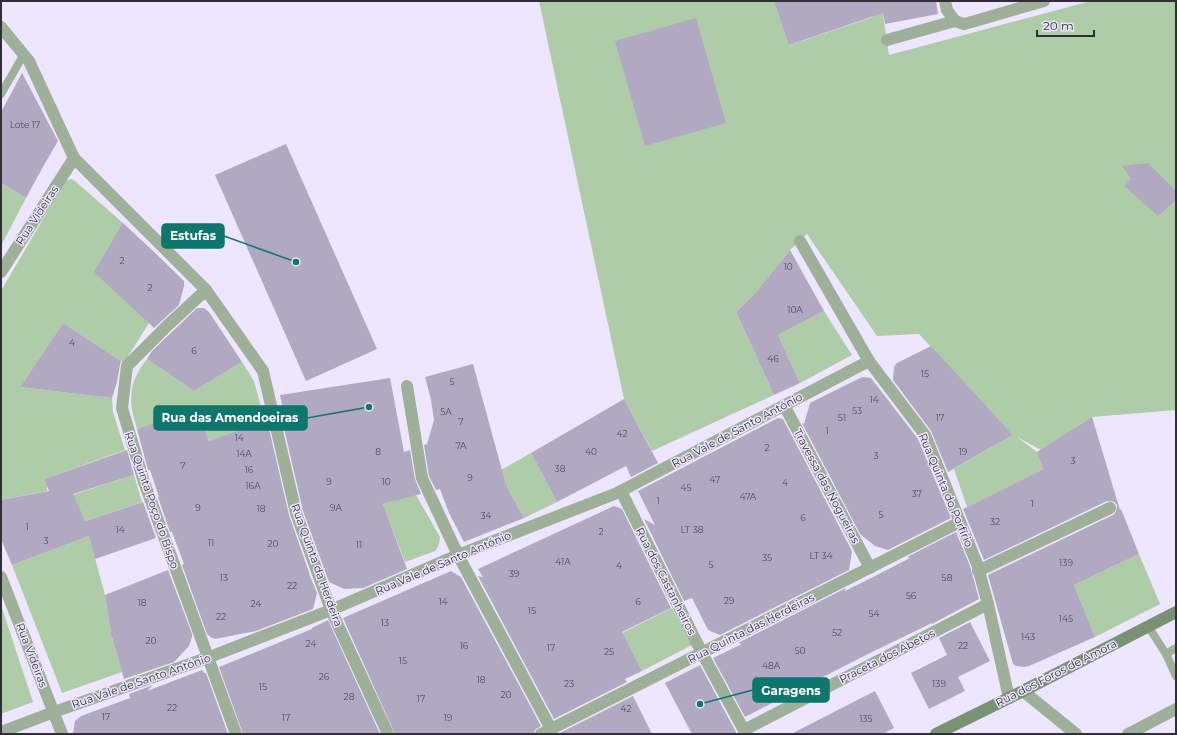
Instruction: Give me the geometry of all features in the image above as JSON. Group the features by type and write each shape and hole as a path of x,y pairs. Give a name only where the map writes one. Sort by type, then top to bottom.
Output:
{"main road":[{"name":"Rua dos Foros de Amora","path":"936,734 1176,612"}],"street":[{"path":"945,1 947,10 955,21"},
{"path":"887,40 955,21 964,24 975,22 1044,1"},
{"name":"Rua Quinta da Herdeira","path":"1,27 30,61 74,158 206,290 263,371 296,514 332,610 388,734"},
{"name":"Rua Videiras","path":"1,272 74,158"},
{"name":"Rua Quinta do Porfírio","path":"800,241 869,361 925,435 978,571 988,604 1009,698"},
{"name":"Rua Quinta Poço do Bispo","path":"206,290 127,366 122,408 144,482 236,734"},
{"name":"Rua Vale de Santo António","path":"1,732 207,658 332,610 458,555 621,491 869,361"},
{"path":"407,386 422,478 458,555 546,732"},
{"name":"Travessa das Nogueiras","path":"784,405 870,568"},
{"name":"Rua dos Castanheiros","path":"621,491 702,653 745,732"},
{"path":"978,571 1110,508"},
{"name":"Rua Quinta das Herdeiras","path":"546,732 960,522"},
{"name":"Rua Videiras","path":"1,577 62,734"},
{"name":"Praceta dos Abetos","path":"745,732 988,604"},
{"path":"1023,691 1076,734"},
{"path":"1128,734 1176,709"}],"lane":[{"path":"1,94 24,54"},
{"path":"1148,626 1166,654 1176,676"},
{"path":"1166,654 1176,648"}],"green space":[{"path":"539,1 774,1 790,45 873,17 868,1 881,1 889,55 1091,1 1176,1 1176,410 1092,417 1041,450 1017,437 1037,452 1043,469 967,507 954,469 1013,435 919,334 877,336 807,234 790,250 757,291 736,312 774,395 652,451 624,399"},
{"path":"71,179 123,223 149,323 124,363 63,323 20,387 112,398 113,412 125,450 44,479 47,485 47,491 1,500 1,291 65,181"},
{"path":"1,183 26,198 1,246"},
{"path":"824,311 852,355 800,383 778,335"},
{"path":"147,359 194,391 242,362 254,381 265,421 209,441 198,409 137,429 131,400 133,384 136,376"},
{"path":"531,453 557,502 524,518 506,485 501,470"},
{"path":"134,475 142,502 85,521 69,496"},
{"path":"416,495 440,537 435,551 405,562 383,504"},
{"path":"89,536 105,595 111,634 122,672 62,693 12,565"},
{"path":"1139,554 1160,604 1095,637 1074,585"},
{"path":"1,605 33,702 1,714"},
{"path":"672,608 692,645 642,671 622,633"}],"building":[{"path":"774,1 936,1 938,14 885,24 883,13 789,45"},
{"path":"696,18 726,123 645,146 615,41"},
{"path":"22,73 58,141 26,198 1,183 1,112"},
{"path":"286,144 377,349 306,381 215,175"},
{"path":"1148,163 1176,191 1176,200 1158,216 1124,186 1131,179 1122,166"},
{"path":"123,223 184,281 179,305 154,328 94,272"},
{"path":"790,250 824,311 778,335 800,383 774,395 736,312 757,291"},
{"path":"197,308 204,308 209,312 242,362 194,391 147,359 152,351"},
{"path":"63,323 121,361 112,398 20,387"},
{"path":"931,346 1013,435 948,472 931,431 893,380 894,367 897,363"},
{"path":"473,364 506,485 524,518 464,542 449,513 440,489 436,490 429,476 424,445 427,444 434,420 425,377"},
{"path":"862,377 871,378 918,439 951,518 888,550 875,546 860,534 802,423 804,424 810,403"},
{"path":"390,378 404,452 410,450 415,479 421,494 383,504 407,569 363,588 344,589 329,582 303,511 281,415 284,414 280,395"},
{"path":"624,399 658,463 631,477 626,466 557,502 531,453"},
{"path":"198,408 209,441 267,420 289,515 317,593 313,609 256,631 215,639 207,634 182,565 184,564 172,532 170,532 150,470 148,470 137,429"},
{"path":"1092,417 1120,510 1121,509 1139,554 1074,585 1095,637 1029,666 1016,666 1013,664 988,575 1113,515 1116,512 1117,505 1114,502 1107,501 984,560 963,509 1043,469 1037,452"},
{"path":"778,418 783,419 852,551 849,570 720,635 708,630 692,598 684,601 644,519 655,525 638,491"},
{"path":"127,450 134,475 73,494 85,521 143,502 156,538 95,559 89,536 12,565 1,539 1,500 49,491 44,479"},
{"path":"614,506 622,509 671,608 622,632 642,671 625,679 627,682 554,719 478,576 483,577 478,569"},
{"path":"956,532 970,566 979,599 745,717 713,658 742,644 738,643 846,588 845,591 910,558 907,557"},
{"path":"168,570 192,634 189,646 174,662 124,679 111,634 105,595"},
{"path":"451,571 461,577 541,726 535,730 534,734 395,734 343,618"},
{"path":"328,620 380,734 243,734 219,667 312,629"},
{"path":"970,622 990,661 958,677 965,691 929,709 911,673 947,655 939,638"},
{"path":"700,665 737,734 692,734 665,683"},
{"path":"202,670 206,673 228,734 73,734 75,721 81,716 130,698 129,694 153,685 147,691"},
{"path":"875,691 894,728 883,734 791,734"},
{"path":"633,696 652,734 558,734"}],"place":[{"name":"Estufas","path":"296,262"},
{"name":"Rua das Amendoeiras","path":"369,407"},
{"name":"Garagens","path":"700,704"}]}
